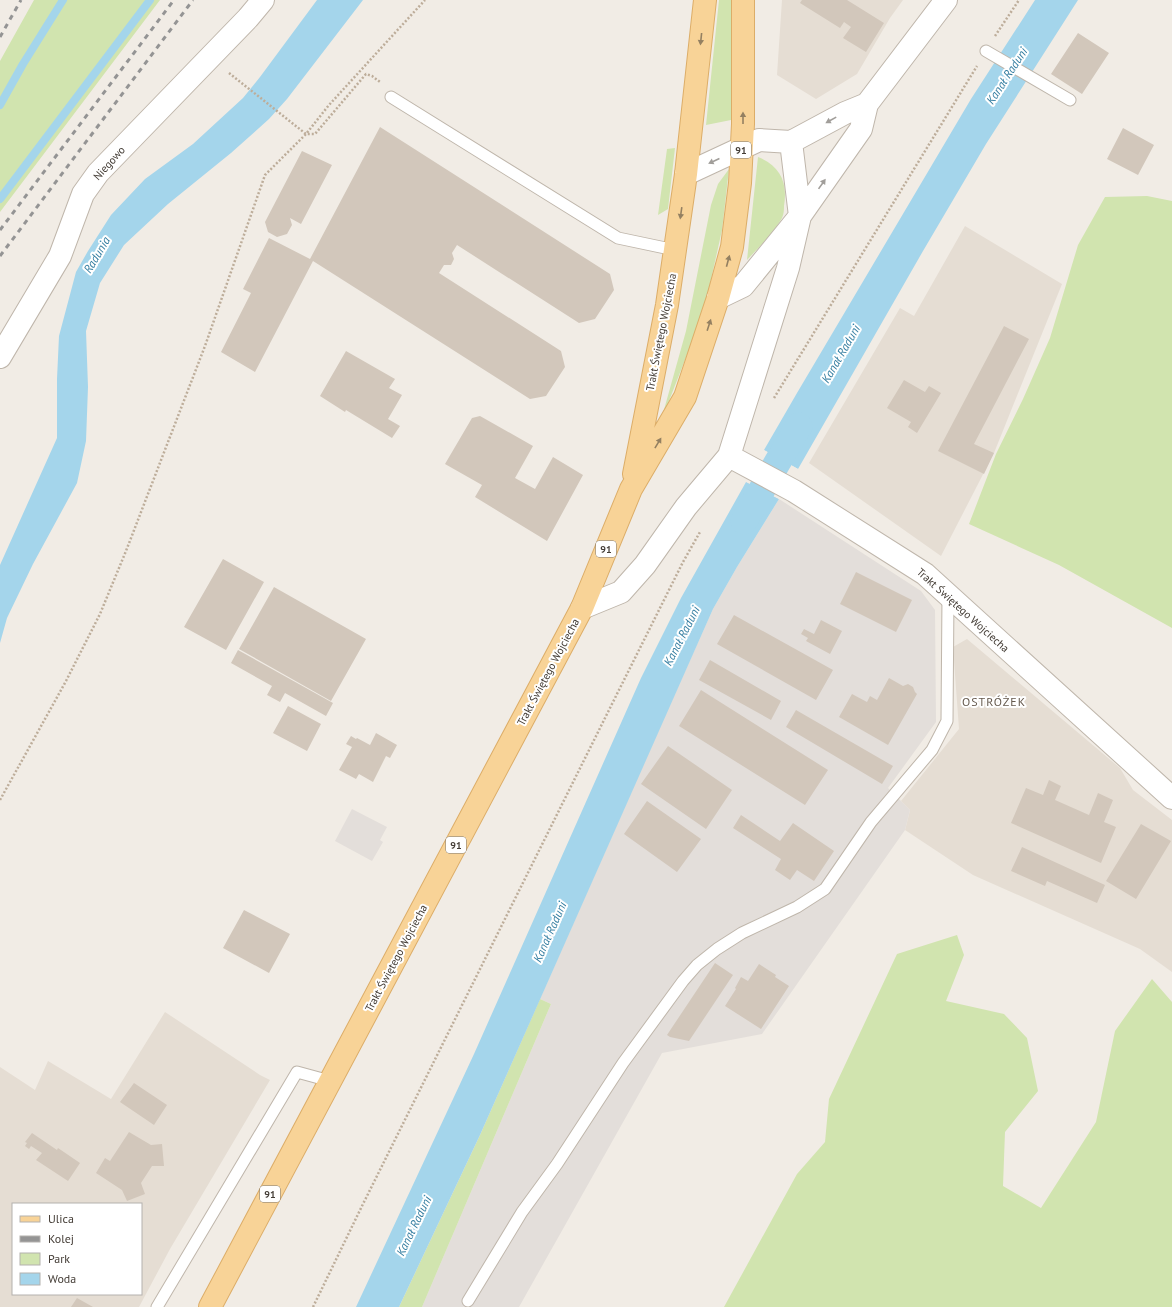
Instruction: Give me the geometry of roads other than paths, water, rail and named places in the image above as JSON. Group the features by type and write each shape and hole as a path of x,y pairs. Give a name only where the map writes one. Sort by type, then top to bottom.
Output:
{"main road":[{"name":"Trakt Świętego Wojciecha","path":"631,489 667,305 686,174 705,0"},
{"name":"Trakt Świętego Wojciecha","path":"210,1307 582,608 631,489 685,397 718,298 732,246 740,182 742,148 743,0"}],"street":[{"name":"Niegowo","path":"0,357 60,256 84,194 98,173 248,18 263,0"},
{"name":"Trakt Świętego Wojciecha","path":"718,298 742,286 800,216 861,129 867,104 946,0"},
{"path":"686,174 759,140 792,142 845,113 867,104"},
{"name":"Trakt Świętego Wojciecha","path":"582,608 620,592 645,565 686,507 738,461 800,216 792,142"},
{"name":"Trakt Świętego Wojciecha","path":"738,461 794,491 925,574 1172,798"}],"lane":[{"path":"986,51 1070,100"},
{"path":"391,97 618,238 675,250"},
{"path":"468,1301 522,1212 557,1164 623,1063 683,981 697,965 742,933 797,907 825,889 871,822 932,750 947,721 948,596"},
{"path":"157,1307 297,1072 330,1081"}],"water":[{"name":"Radunia","path":"317,0 363,0 287,99 269,119 231,153 168,204 124,245 100,283 86,331 88,387 86,441 77,483 33,564 7,618 0,643 0,565 57,438 59,336 76,272 111,215 145,179 193,144 243,98"},
{"path":"1035,0 1078,0 986,144 798,469 764,450 971,99"},
{"path":"746,482 779,499 713,609 480,1135 399,1307 356,1307 474,1054 641,678 681,598"}],"waterway":[{"path":"0,105 23,64 63,0"},
{"path":"0,199 150,0"},
{"name":"Kanał Raduni","path":"744,521 799,426"}],"railway":[{"path":"0,37 21,0"},
{"path":"0,230 174,0"},
{"path":"0,256 193,0"}],"district":[{"name":"OSTRÓŻEK","path":"994,702"}]}
